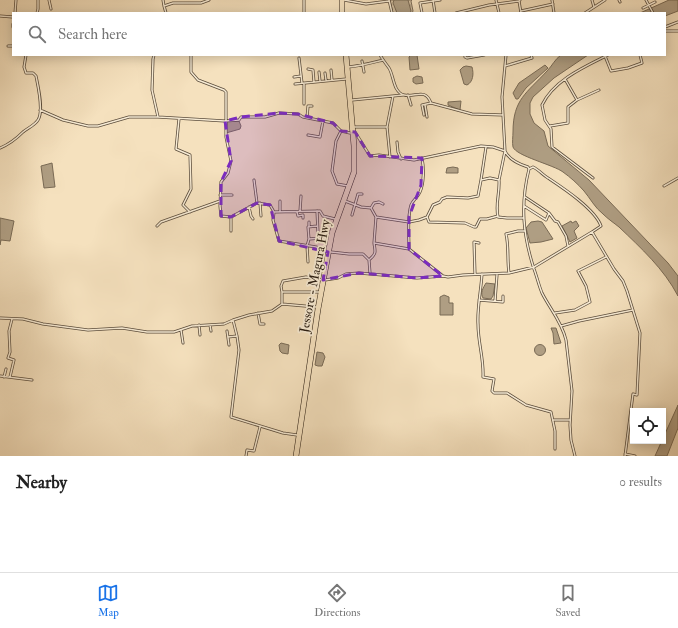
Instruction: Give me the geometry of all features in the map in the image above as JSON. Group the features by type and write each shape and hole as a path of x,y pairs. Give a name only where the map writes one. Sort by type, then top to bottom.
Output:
{"highway":[{"path":"342,0 342,12"},
{"name":"Jessore - Magura Hwy","path":"296,456 318,307 328,252 336,220 349,187 354,168 353,130 346,56"}],"street":[{"path":"15,12 16,0"},
{"path":"37,12 38,0"},
{"path":"38,3 41,0"},
{"path":"49,0 51,9"},
{"path":"163,0 166,12"},
{"path":"164,6 173,3 201,3 209,0"},
{"path":"304,0 304,12"},
{"path":"342,0 366,4 389,1 392,12"},
{"path":"422,12 420,3 440,0"},
{"path":"496,0 500,12"},
{"path":"459,12 472,8 519,0 521,12 553,4"},
{"path":"552,0 554,12"},
{"path":"592,0 594,7"},
{"path":"586,12 604,0"},
{"path":"646,0 652,12"},
{"path":"433,1 435,12"},
{"path":"642,8 655,2"},
{"path":"0,16 12,17"},
{"path":"666,27 678,22"},
{"path":"666,31 678,31"},
{"path":"0,148 11,143 36,122 40,115 36,76 33,73 26,73 24,67 26,56"},
{"path":"154,56 152,90 158,117"},
{"path":"190,56 191,72 198,80 226,92 226,137 231,161 228,173 221,182 221,216 231,217 257,203 270,205 274,212 273,220 279,240 328,252 364,254 370,260"},
{"path":"381,56 389,69 398,90 403,95"},
{"path":"465,56 465,58 467,58 478,56"},
{"path":"498,216 496,205 505,150 502,97 506,56"},
{"path":"505,66 532,58 531,56"},
{"path":"593,178 552,147 551,129 545,120 542,105 549,93 559,83 605,56 611,71 628,68 642,62 640,56"},
{"path":"299,58 303,83 304,104"},
{"path":"362,60 364,72"},
{"path":"347,67 363,66 383,60"},
{"path":"308,70 313,70 314,82"},
{"path":"331,70 332,80"},
{"path":"319,72 320,81"},
{"path":"325,73 326,80"},
{"path":"294,77 301,76"},
{"path":"296,84 348,78"},
{"path":"565,79 577,100"},
{"path":"549,126 568,123 568,107 577,100 599,90"},
{"path":"350,101 424,94 429,97 431,103"},
{"path":"408,95 411,105"},
{"path":"390,157 387,127 393,96"},
{"path":"424,115 422,105 431,103 472,114 503,115"},
{"path":"425,104 427,117"},
{"path":"307,118 308,106 312,106"},
{"path":"40,110 63,120 88,126 98,126 129,117 158,117 225,121 239,120 241,117 265,117 279,113 298,114 302,117 334,123 341,131"},
{"path":"179,119 176,149 190,155 191,189 183,205 190,212"},
{"path":"308,135 320,137 323,121"},
{"path":"341,131 387,127"},
{"path":"353,130 370,156 379,155 414,160 486,146 505,150"},
{"path":"341,131 336,140 332,171 337,184 349,187"},
{"path":"397,142 398,152 401,159"},
{"path":"376,217 409,222 419,220 427,217 433,206 440,202 442,198 468,198 478,196 486,146"},
{"path":"282,304 281,286 283,281 306,277 323,280 338,278 346,274 370,274 417,278 448,277 475,274 509,273 534,267 601,226 596,216 568,191 539,170 533,167 529,169 528,167 520,165 506,154 505,150"},
{"path":"408,249 411,205 419,193 421,185 424,165 422,158"},
{"path":"529,169 524,197 524,218 527,246 542,292 555,314 566,340 572,391 570,420 571,440 575,456"},
{"path":"481,180 490,178 499,180"},
{"path":"664,186 678,178"},
{"path":"254,180 257,203"},
{"path":"352,215 358,194 362,194"},
{"path":"220,195 232,195"},
{"path":"300,211 301,196"},
{"path":"524,197 558,222 566,236 568,246"},
{"path":"157,226 161,222 220,201"},
{"path":"280,201 280,212"},
{"path":"343,201 361,207 371,208"},
{"path":"371,208 374,204 379,202 383,204"},
{"path":"260,203 261,216"},
{"path":"524,206 546,220 549,214"},
{"path":"250,207 251,216 253,219"},
{"path":"370,274 370,260 375,255 376,250 374,243 376,217 371,208"},
{"path":"309,239 322,238 323,234 318,233 317,211"},
{"path":"274,212 320,211 323,216 336,220"},
{"path":"297,212 298,216 303,216 303,218"},
{"path":"427,217 429,222 465,223 474,227 476,227 480,219 498,216 507,218 524,218"},
{"path":"231,217 231,231"},
{"path":"308,262 307,246 309,239 309,222"},
{"path":"309,227 317,226"},
{"path":"509,273 507,252 508,239 506,234 525,231"},
{"path":"592,232 622,281 640,333 637,395 633,394 625,455 634,456"},
{"path":"475,274 474,242 479,242"},
{"path":"374,243 408,249 443,276"},
{"path":"555,314 575,310 590,302 586,286 578,271 606,257"},
{"path":"482,274 479,300 478,340 483,364 483,377 494,379 492,391 494,393 507,393 526,406 551,412 555,449"},
{"path":"495,301 497,274"},
{"path":"282,292 321,292"},
{"path":"479,300 503,302 503,296"},
{"path":"0,318 23,319 43,324 88,330 122,328 147,332 174,332 192,326 224,324 258,313 272,311 282,304 318,307"},
{"path":"561,326 633,310"},
{"path":"258,313 260,324 264,324"},
{"path":"10,377 14,360 8,358 10,352 9,331 12,319"},
{"path":"233,320 239,350 231,417 260,427 299,436"},
{"path":"199,325 200,335"},
{"path":"210,325 211,331"},
{"path":"181,330 183,343"},
{"path":"227,331 228,345"},
{"path":"228,337 237,336"},
{"path":"4,376 6,369"},
{"path":"0,376 32,380"},
{"path":"553,420 570,420"},
{"path":"246,456 248,450 254,451 260,427"}],"highlighted area":[{"path":"279,113 298,114 333,123 341,131 355,132 370,156 422,158 421,185 409,217 409,249 443,276 417,278 359,273 323,280 328,252 279,241 270,205 257,203 231,217 221,216 221,182 231,161 225,121 241,117"}],"green space":[{"path":"390,0 412,0 412,12 393,12"}],"shaded area":[{"path":"394,0 408,0 411,11 397,12 393,3"},
{"path":"669,0 678,0 678,11 666,16 666,12 642,12"},
{"path":"417,56 419,69 410,70 409,57"},
{"path":"560,56 587,56 554,78 533,97 530,103 530,114 534,123 544,131 548,146 589,180 668,263 678,276 678,296 652,259 619,227 600,212 584,191 574,181 558,169 521,154 513,147 514,121 518,104 527,91 547,71"},
{"path":"545,65 548,68 526,88 518,99 516,99 513,93 519,83"},
{"path":"466,66 472,67 473,72 472,80 467,85 464,84 460,70"},
{"path":"417,76 422,77 423,83 416,84 413,82 413,78"},
{"path":"461,101 460,110 448,105 448,102"},
{"path":"227,121 239,121 241,126 240,129 226,133"},
{"path":"52,163 55,187 44,188 41,166"},
{"path":"447,168 458,168 458,173 446,173"},
{"path":"0,218 14,221 10,241 1,240 0,245"},
{"path":"571,221 572,223 576,221 579,226 574,231 577,238 570,242 562,226"},
{"path":"531,222 542,222 553,239 530,243 526,228"},
{"path":"486,283 495,284 491,299 483,298 482,296 482,290"},
{"path":"444,295 449,297 449,303 453,303 453,315 440,315 440,297"},
{"path":"551,328 556,328 561,343 554,344"},
{"path":"281,343 289,345 288,354 280,351 279,345"},
{"path":"540,344 544,346 546,350 544,354 540,356 536,354 534,350 536,346"},
{"path":"317,352 323,353 325,357 322,366 315,365"},
{"path":"678,405 678,428 667,456 655,456 660,444 666,444 666,432"}]}
